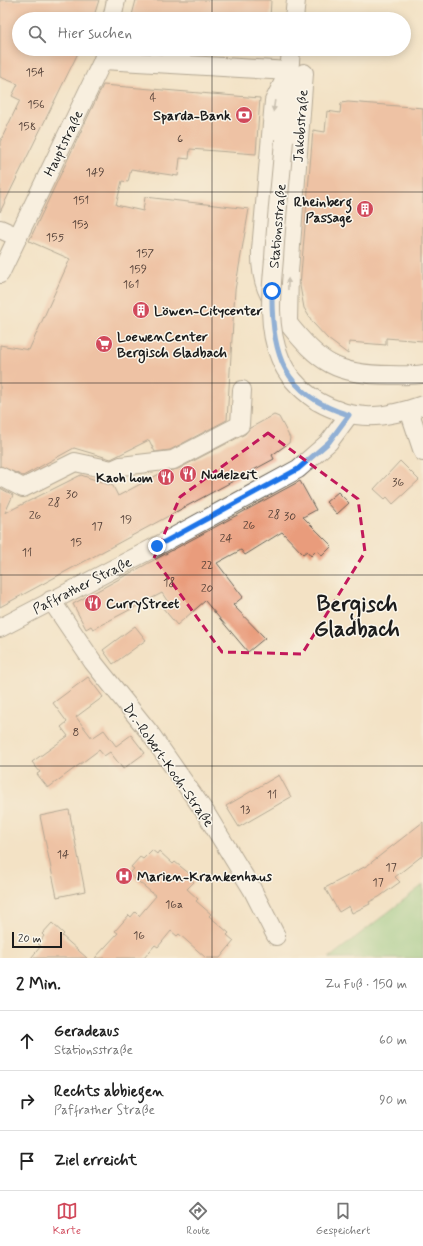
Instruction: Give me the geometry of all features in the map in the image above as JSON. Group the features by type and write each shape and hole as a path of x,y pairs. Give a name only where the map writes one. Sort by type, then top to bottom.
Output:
{"street":[{"path":"113,12 116,0"},
{"path":"295,12 296,0"},
{"name":"Hauptstraße","path":"0,274 103,56"},
{"path":"125,56 296,72"},
{"name":"Stationsstraße","path":"293,56 296,72 284,140 273,272 272,311 274,341 279,358 289,376 302,390 317,401 349,415"},
{"name":"Jakobstraße","path":"288,323 296,72"},
{"name":"Jakobstraße","path":"296,72 274,101 263,218 261,269 265,287 272,301 304,344 317,355 337,367 370,375 423,374"},
{"path":"0,229 18,237"},
{"path":"0,476 23,488 75,462 112,470 121,466 173,460 240,425 242,390"},
{"path":"349,415 373,417 416,408 423,452"},
{"name":"Paffrather Straße","path":"0,628 51,600 157,546 298,469 329,442 349,415"},
{"name":"Dr.-Robert-Koch-Straße","path":"51,600 93,662 149,732 205,812 252,889 276,936"}],"highlighted area":[{"path":"268,433 358,499 365,552 302,654 222,652 154,558 180,497"}],"green space":[{"path":"423,885 423,958 329,958"}],"building":[{"path":"0,0 99,0 95,12 12,12 12,56 77,56 0,212 0,142 20,100 12,96 18,84 0,77"},
{"path":"136,0 271,0 270,12 133,12"},
{"path":"103,85 260,98 256,154 190,149 189,159 180,158 178,176 131,169 128,182 122,181 116,205 143,211 145,197 249,209 235,290 227,420 170,450 155,452 149,440 111,459 74,448 23,476 0,466 0,345 29,350 70,259 29,241"},
{"name":"Rheinberg Passage","path":"348,102 423,108 423,341 386,338 386,345 349,342 348,354 328,339 313,323 304,308 300,286 313,130 325,132 327,111 340,113 341,103"},
{"path":"274,415 279,417 290,438 289,443 272,455 274,459 0,607 0,488 13,495 5,513 81,475 113,486 118,496 163,472 178,469 245,434 250,428"},
{"path":"400,461 419,480 393,504 387,497 385,499 374,489"},
{"path":"300,481 316,510 303,517 332,546 322,556 317,550 311,556 307,551 303,554 282,532 245,555 241,550 217,563 243,597 233,605 265,638 248,652 205,601 177,625 162,607 168,602 162,593 93,629 91,626 86,629 73,604"},
{"path":"338,492 349,503 337,514 326,502"},
{"path":"135,626 146,640 113,664 103,650"},
{"path":"88,677 103,697 76,717 92,738 104,730 116,746 131,735 145,753 123,769 110,752 104,756 99,750 48,788 37,774 40,772 32,762 68,736 61,727 67,722 53,703"},
{"path":"279,775 291,797 239,827 226,806"},
{"path":"69,810 85,891 57,897 40,816"},
{"path":"423,822 423,855 395,877 400,882 379,897 369,902 370,904 352,913 349,906 339,912 325,888 368,865"},
{"path":"152,850 157,854 159,851 173,864 175,862 191,875 189,877 194,882 187,889 198,899 196,901 211,914 209,916 229,933 227,935 234,941 220,958 206,958 179,934 177,936 171,931 158,947 155,945 144,958 95,958 118,933 115,931 129,915 131,917 135,912 139,916 156,896 129,874 134,869 131,867 140,857 143,859"},
{"path":"52,923 64,934 62,936 87,958 31,958 41,946 38,944 44,936 42,934"}],"place":[{"name":"Sparda-Bank","path":"244,115"},
{"name":"Rheinberg Passage","path":"365,209"},
{"name":"Löwen-Citycenter","path":"141,310"},
{"name":"LoewenCenter Bergisch Gladbach","path":"104,344"},
{"name":"Nudelzeit","path":"188,474"},
{"name":"Kaoh hom","path":"166,477"},
{"name":"CurryStreet","path":"93,603"},
{"name":"Marien-Krankenhaus","path":"124,876"}],"district":[{"name":"Bergisch Gladbach","path":"357,616"}],"route":[{"path":"157,546 298,469 329,442 349,415 338,412 309,396 294,383 289,376 279,358 274,341 272,291"}]}
